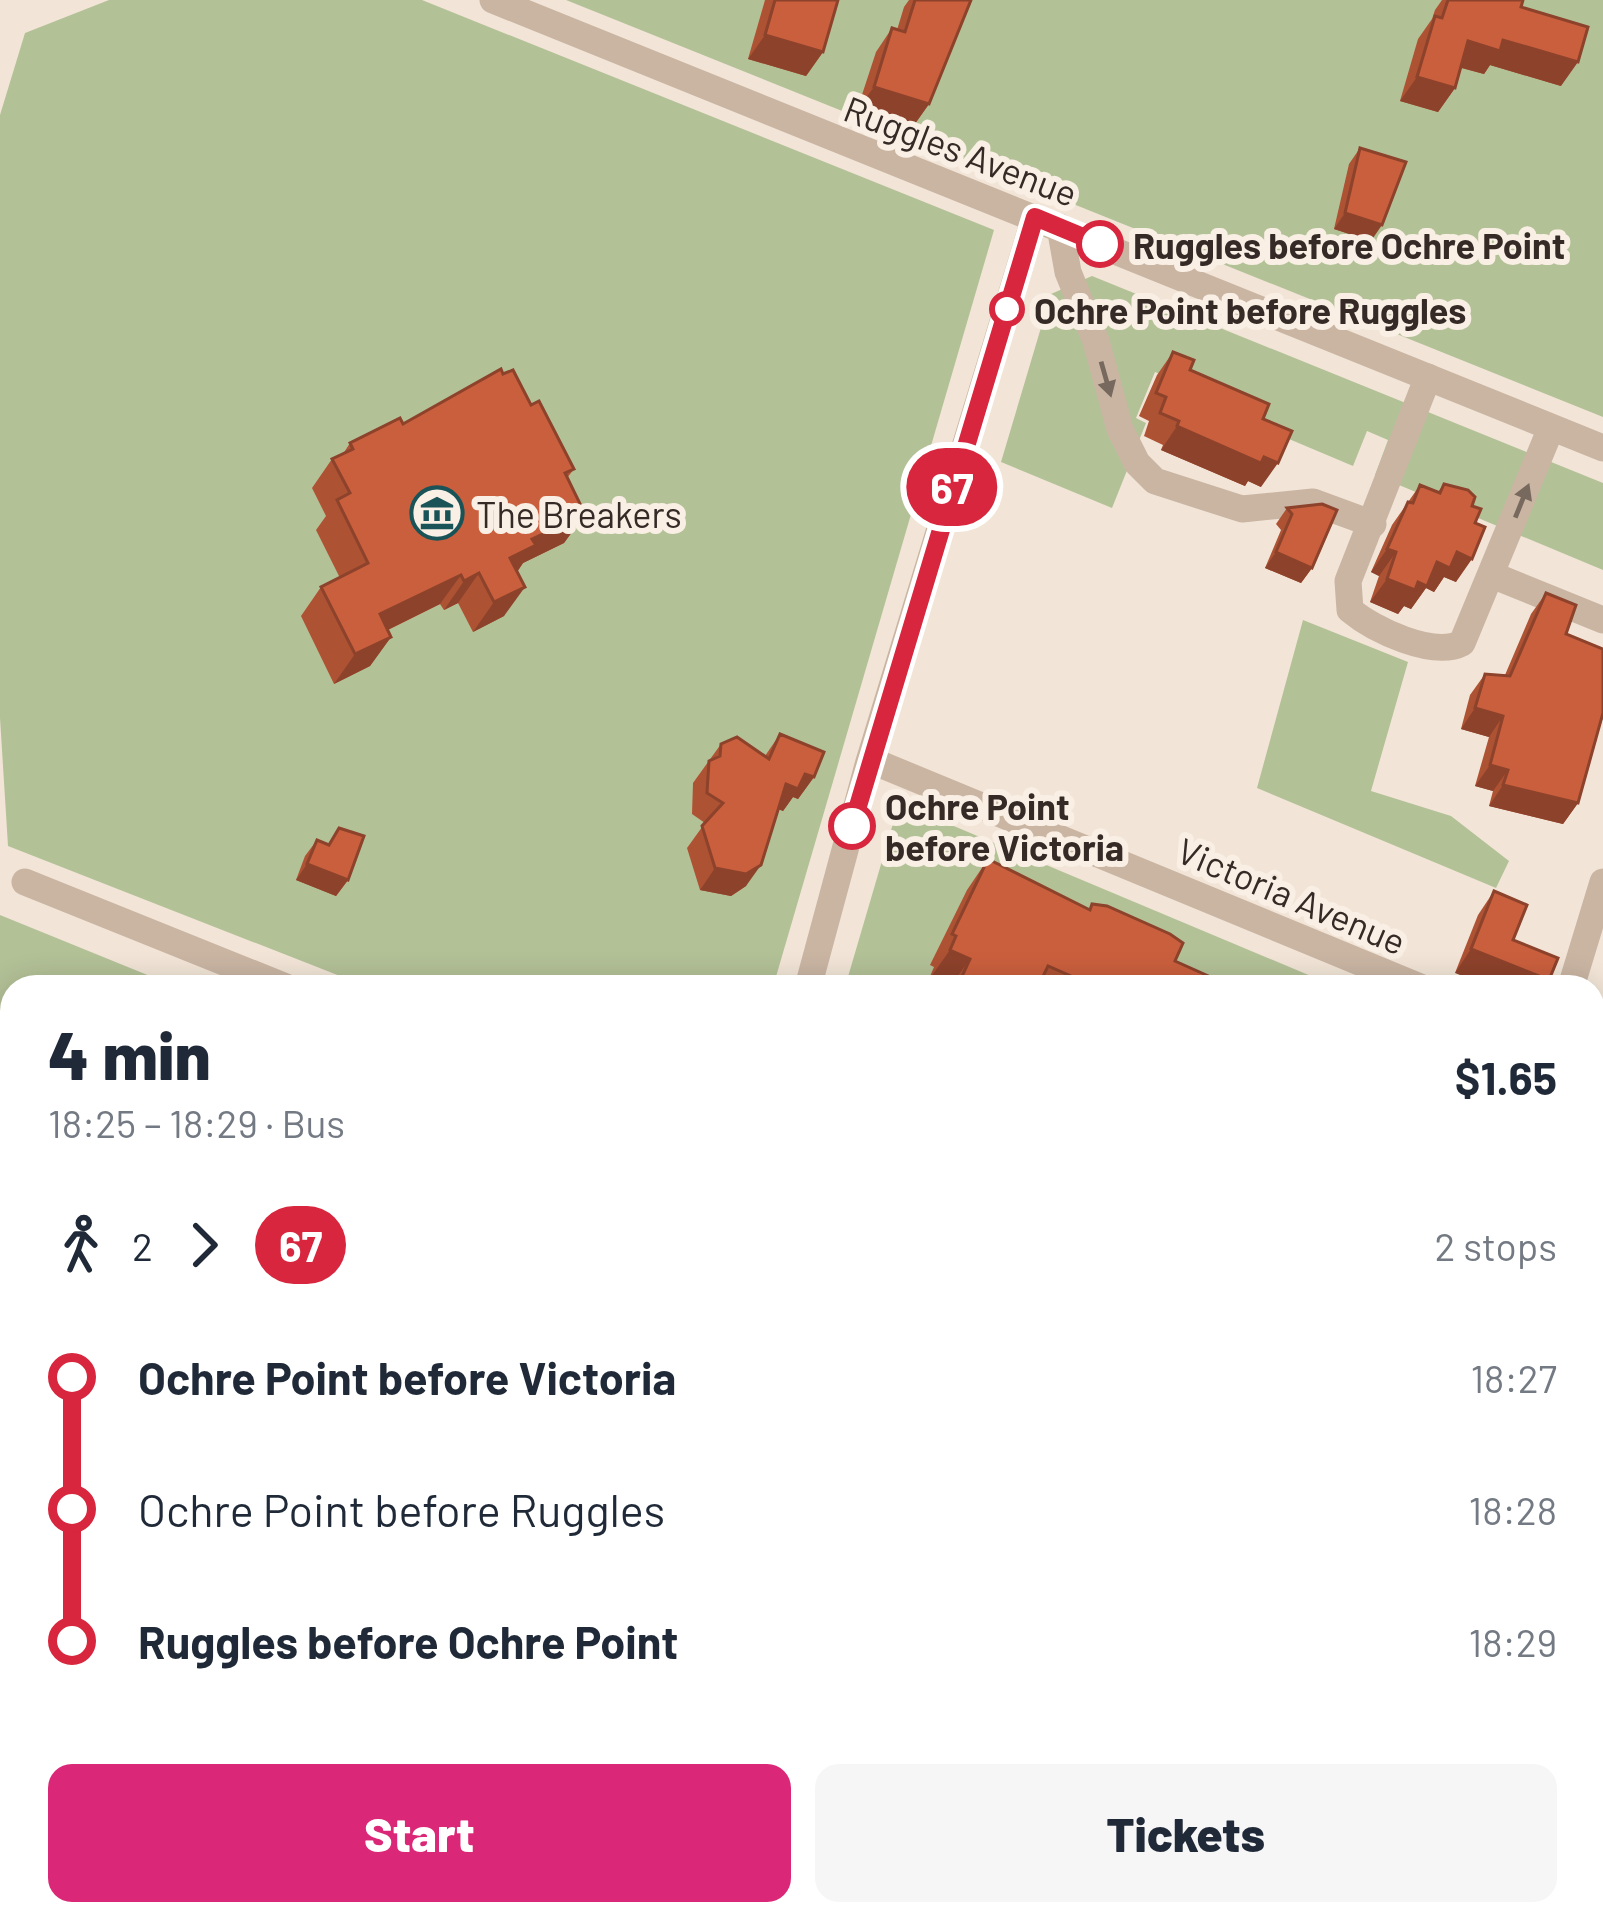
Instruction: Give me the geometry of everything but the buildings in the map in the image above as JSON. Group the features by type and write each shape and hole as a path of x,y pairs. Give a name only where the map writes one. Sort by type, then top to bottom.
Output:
{"street":[{"name":"Ruggles Avenue","path":"493,0 1603,448"},
{"path":"1048,222 1096,341 1120,429 1137,464 1155,481 1241,509 1313,502 1372,524"},
{"path":"811,975 870,760 1048,222"},
{"path":"1428,377 1346,598 1361,619 1436,649 1462,643 1551,428"},
{"path":"1492,575 1603,620"},
{"name":"Victoria Avenue","path":"870,760 1391,975"},
{"path":"25,882 256,975"},
{"path":"1575,975 1603,882"}],"green space":[{"path":"109,0 422,0 994,230 777,975 337,975 8,846 0,718 0,115 25,33"},
{"path":"566,0 1603,0 1603,417"},
{"path":"1092,276 1603,483 1603,570 1375,475 1388,440 1367,431 1353,466 1177,392 1180,382 1155,372 1136,418 1146,423 1112,508 1001,462 1051,294"},
{"path":"1303,620 1408,662 1371,791 1451,816 1509,861 1496,888 1257,788"},
{"path":"899,803 1308,975 849,975"},
{"path":"0,915 148,975 0,975"}],"bus line":[{"name":"67","path":"852,826 1035,217 1100,244"}],"place":[{"name":"Ruggles before Ochre Point","path":"1100,244"},
{"name":"Ochre Point before Ruggles","path":"1007,309"},
{"name":"The Breakers","path":"437,513"},
{"name":"Ochre Point before Victoria","path":"852,826"}]}
